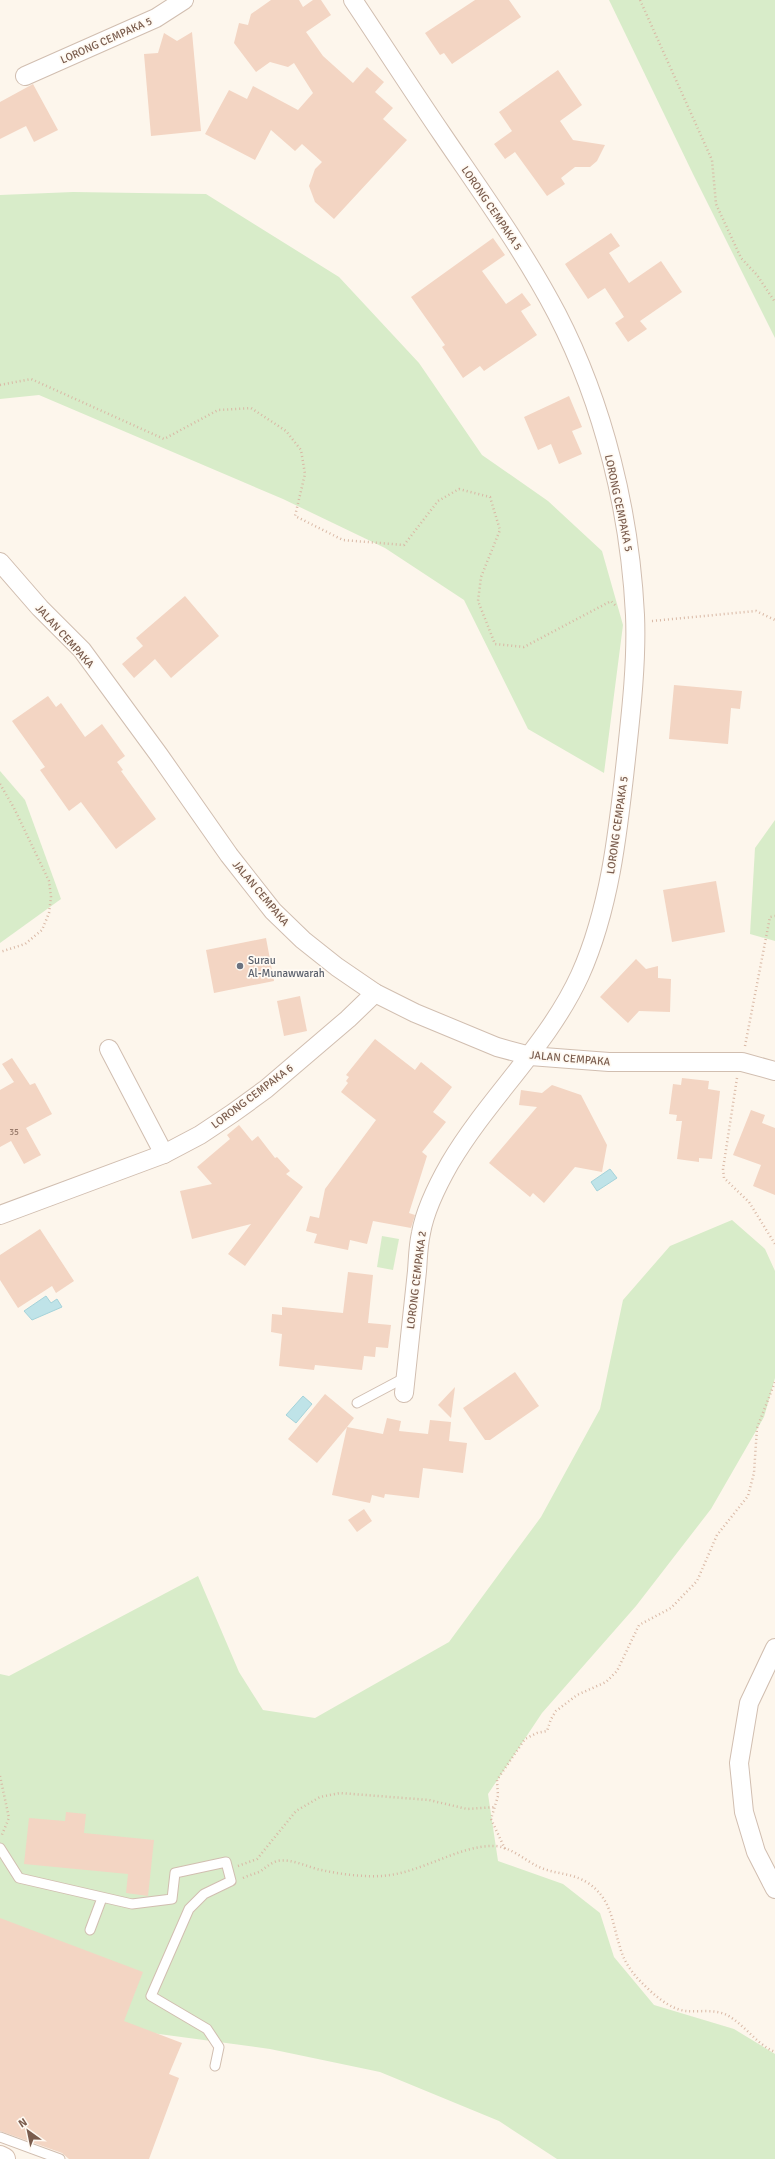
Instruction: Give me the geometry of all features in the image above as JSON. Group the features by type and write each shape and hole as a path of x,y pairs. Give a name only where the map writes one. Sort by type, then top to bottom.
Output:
{"street":[{"name":"LORONG CEMPAKA 5","path":"25,76 156,18 184,0"},
{"name":"LORONG CEMPAKA 5","path":"353,0 522,253 557,315 582,372 600,423 619,495 630,556 635,623 631,719 620,809 607,890 594,938 579,976 557,1017 530,1056"},
{"name":"JALAN CEMPAKA","path":"0,562 40,608 82,650 159,755 229,855 273,911 303,940 337,967 375,992 415,1013 497,1047 530,1056 609,1062 742,1062 775,1071"},
{"name":"LORONG CEMPAKA 6","path":"0,1215 164,1154 200,1135 261,1093 348,1019 375,992"},
{"path":"109,1049 164,1154"},
{"name":"LORONG CEMPAKA 2","path":"405,1385 421,1232 434,1195 449,1165 470,1132 500,1091 530,1056"},
{"path":"775,1648 749,1704 739,1763 744,1812 756,1852 775,1889"},
{"path":"0,2157 4,2159"}],"lane":[{"path":"357,1403 405,1385"},
{"path":"0,1848 19,1878 132,1904 172,1899 175,1873 226,1862 231,1881 204,1894 189,1909 151,1996 207,2029 219,2047 215,2066"},
{"path":"90,1930 102,1898"},
{"path":"0,2137 60,2159"}],"path":[{"path":"640,0 712,160 716,204 741,258 757,275 775,302"},
{"path":"0,385 31,378 164,439 218,410 251,408 286,431 301,450 305,474 295,516 342,540 404,545 438,501 459,489 490,497 500,530 481,577 478,601 495,644 524,647 611,601 635,623 756,610 775,620"},
{"path":"0,784 14,808 49,881 51,897 49,913 42,930 24,944 0,952"},
{"path":"775,916 770,917 742,1062 731,1107 723,1169 724,1178 730,1186 749,1202 775,1244"},
{"path":"505,1849 491,1819 496,1807 498,1796 497,1780 524,1739 537,1733 547,1731 551,1719 556,1711 577,1695 606,1682 622,1662 638,1625 671,1608 697,1581 717,1535 748,1496 754,1473 757,1428 775,1382"},
{"path":"0,1776 9,1818 0,1839"},
{"path":"228,1870 257,1859 296,1811 320,1797 340,1793 429,1800 467,1809 496,1807"},
{"path":"231,1881 260,1871 277,1861 285,1860 320,1870 348,1875 379,1876 402,1874 477,1847 496,1846 524,1857 538,1866 556,1872 575,1875 590,1884 604,1898 613,1916 620,1948 630,1968 641,1982 670,2006 685,2011 706,2011 726,2014 742,2026 767,2049 775,2052"}],"green space":[{"path":"609,0 775,0 775,338 693,174"},
{"path":"73,192 206,194 339,277 419,363 482,455 548,501 602,551 623,625 604,773 528,729 464,600 385,548 283,499 39,395 0,399 0,195"},
{"path":"0,771 25,800 61,899 0,943"},
{"path":"775,820 775,941 750,934 755,848"},
{"path":"732,1220 765,1249 775,1271 775,1378 764,1417 711,1509 636,1606 542,1713 488,1794 498,1861 563,1884 600,1913 614,1957 654,2005 734,2029 775,2054 775,2159 557,2159 499,2121 380,2072 270,2049 144,2032 0,1979 0,1674 9,1676 198,1576 239,1672 263,1710 315,1718 449,1642 541,1517 600,1409 623,1300 670,1246"},
{"path":"382,1236 399,1239 393,1270 377,1267"}],"water":[{"path":"610,1169 617,1178 597,1191 591,1182"},
{"path":"46,1296 51,1303 57,1299 62,1307 32,1320 24,1311"},
{"path":"303,1396 312,1404 296,1423 286,1415"}],"building":[{"path":"271,0 299,0 303,7 313,0 321,0 331,15 306,32 323,56 353,83 367,67 384,82 375,92 393,108 383,119 407,140 334,219 315,202 309,186 315,169 322,162 302,144 295,151 271,130 255,160 205,134 229,90 247,99 253,86 298,110 313,93 294,63 288,67 270,62 256,72 234,43 239,23 248,25 251,14"},
{"path":"475,0 509,0 521,17 452,64 444,53 440,55 425,33"},
{"path":"192,32 201,131 151,136 144,54 158,53 164,33 177,41"},
{"path":"558,70 582,105 560,121 573,140 605,145 597,161 590,167 575,167 561,178 565,184 547,196 515,152 505,159 494,144 512,131 499,112"},
{"path":"33,84 58,130 34,142 26,126 0,139 0,102"},
{"path":"611,233 620,246 609,253 629,283 661,261 682,292 640,321 647,329 628,342 615,323 624,317 605,288 588,299 565,264"},
{"path":"493,238 505,255 482,271 506,304 522,293 531,305 521,311 537,335 484,371 480,366 463,378 442,347 445,345 411,297"},
{"path":"569,396 582,427 572,431 582,454 559,464 551,444 538,450 524,417"},
{"path":"185,596 219,636 171,678 155,659 134,678 122,664 143,646 136,638"},
{"path":"674,685 742,691 740,709 731,708 728,744 669,739"},
{"path":"48,696 56,707 61,703 85,737 102,724 125,756 117,762 123,770 121,771 156,819 116,849 81,802 69,811 40,770 45,767 12,721"},
{"path":"716,881 725,932 672,942 663,890"},
{"name":"Surau Al-Munawwarah","path":"266,938 274,981 214,993 206,950"},
{"path":"636,959 646,969 658,966 658,978 671,979 670,1012 639,1011 628,1023 600,997"},
{"path":"300,996 307,1031 284,1036 277,1001"},
{"path":"375,1039 415,1070 421,1062 452,1087 433,1112 446,1122 422,1152 427,1156 409,1213 415,1215 411,1228 373,1221 367,1244 350,1240 348,1250 314,1243 317,1234 306,1231 310,1216 319,1218 325,1189 376,1120 341,1092 348,1083 346,1081 349,1077 346,1075"},
{"path":"12,1058 30,1085 35,1083 52,1114 26,1128 41,1155 24,1164 11,1141 0,1147 0,1090 14,1082 2,1064"},
{"path":"682,1078 709,1081 708,1089 720,1091 712,1159 699,1158 699,1162 677,1159 682,1121 676,1121 677,1115 669,1114 673,1084 681,1085"},
{"path":"552,1085 581,1095 607,1145 602,1172 575,1167 544,1203 533,1193 530,1197 489,1163 537,1107 519,1105 521,1090 542,1093"},
{"path":"751,1110 765,1115 762,1123 775,1128 775,1195 753,1186 761,1165 733,1155"},
{"path":"239,1125 252,1141 258,1136 275,1158 277,1157 290,1171 286,1174 303,1187 245,1266 228,1254 251,1224 192,1239 180,1191 212,1184 197,1167 230,1139 227,1135"},
{"path":"40,1229 74,1281 56,1293 52,1286 18,1308 0,1280 0,1255"},
{"path":"348,1272 373,1275 368,1323 391,1325 388,1348 376,1347 375,1357 364,1356 362,1370 315,1365 314,1370 279,1366 282,1334 271,1332 272,1314 282,1315 282,1307 343,1313"},
{"path":"515,1372 539,1406 490,1440 485,1440 463,1408"},
{"path":"455,1387 451,1418 438,1405"},
{"path":"325,1394 354,1418 317,1463 288,1439"},
{"path":"387,1418 401,1421 399,1431 428,1434 430,1420 451,1422 449,1441 467,1443 463,1473 423,1468 419,1498 385,1494 384,1498 372,1495 370,1503 332,1495 347,1427 383,1434"},
{"path":"364,1509 372,1521 357,1532 348,1520"},
{"path":"66,1812 86,1814 84,1833 154,1840 148,1896 126,1893 128,1874 24,1864 29,1818 65,1821"},
{"path":"0,1918 143,1972 124,2021 182,2043 169,2074 179,2078 149,2159 69,2159 62,2153 0,2131"}],"place":[{"name":"Surau Al-Munawwarah","path":"240,966"}]}
